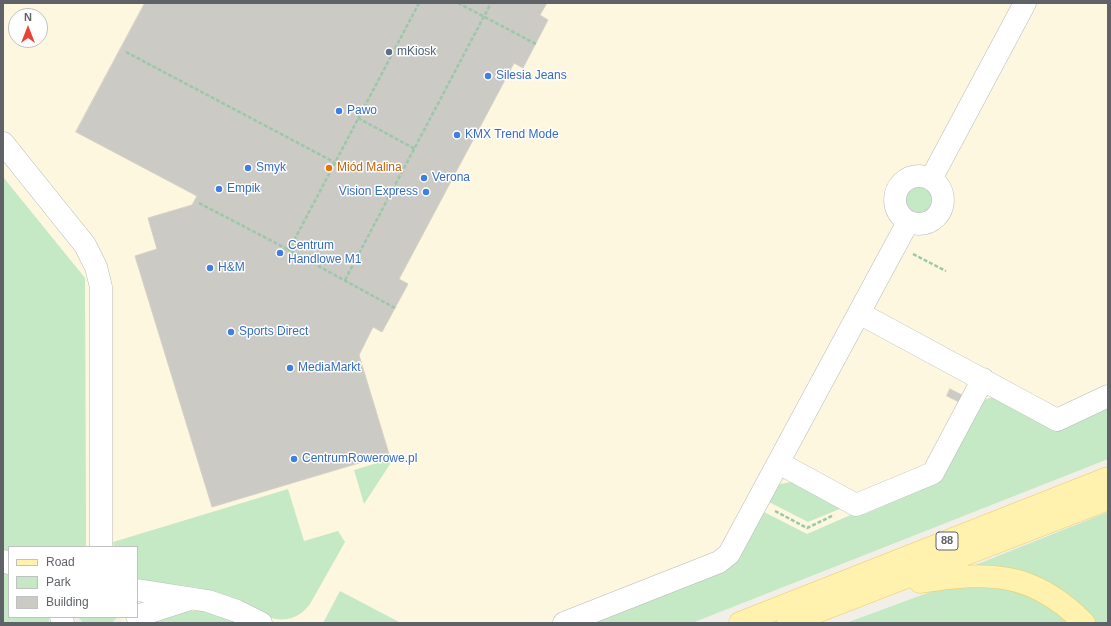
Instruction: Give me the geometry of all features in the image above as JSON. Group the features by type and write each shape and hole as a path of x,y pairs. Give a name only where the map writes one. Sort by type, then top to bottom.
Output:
{"main road":[{"name":"88","path":"740,623 1108,478"},
{"name":"88","path":"788,623 1108,499"},
{"path":"877,589 938,579 991,576 1033,585 1049,593 1067,606 1084,623"}],"street":[{"path":"931,179 1025,3"},
{"path":"3,143 85,246 98,274 101,295 101,546"},
{"path":"916,176 931,179 941,190 944,197 941,212 936,218 923,225 908,222 897,212 895,196 897,189 902,183 916,176"},
{"path":"564,623 719,562 729,554 908,222"},
{"path":"859,313 1057,420 1108,396"},
{"path":"778,463 856,505 933,473 950,444 983,379"},
{"path":"138,590 208,601 236,611 260,623"},
{"path":"138,616 191,599"}],"path":[{"path":"289,250 419,3"},
{"path":"458,3 536,44"},
{"path":"345,280 491,3"},
{"path":"126,52 334,162"},
{"path":"358,118 415,149"},
{"path":"199,203 395,308"},
{"path":"896,245 946,271"},
{"path":"758,502 807,528 856,505"}],"shaded area":[{"path":"3,3 1108,3 1108,407 865,514 853,514 807,534 764,512 741,555 731,567 594,623 125,623 119,618 138,618 138,546 86,546 85,278 3,177"}],"green space":[{"path":"3,177 85,278 86,546 8,546 8,618 49,618 49,623 3,623"},
{"path":"919,187 928,191 932,200 928,209 919,213 910,209 906,200 910,191"},
{"path":"993,397 1051,426 1108,407 1108,459 692,623 594,623 731,567 741,555 764,512 807,534 853,514 865,514 936,483 982,404 986,399"},
{"path":"394,458 364,504 354,470"},
{"path":"791,482 796,483 842,508 808,522 769,502 780,484"},
{"path":"288,489 304,541 338,531 345,542 307,608 295,617 275,619 257,612 228,596 217,592 183,585 138,580 138,546 114,546 113,542"},
{"path":"1108,512 1108,623 1096,623 1091,618 973,566"},
{"path":"1004,586 1042,598 1073,623 846,623 941,588"},
{"path":"340,591 401,623 323,623"},
{"path":"191,611 211,611 239,623 149,623 176,614"},
{"path":"79,618 116,618 112,623 83,623"}],"building":[{"name":"Centrum Handlowe M1","path":"145,3 547,3 540,15 548,20 523,68 514,63 399,279 408,284 382,332 373,327 359,355 389,454 212,507 135,256 157,249 148,218 192,205 197,196 76,132"},
{"path":"950,389 962,395 959,402 947,396"}],"place":[{"name":"mKiosk","path":"389,52"},
{"name":"Silesia Jeans","path":"488,76"},
{"name":"Pawo","path":"339,111"},
{"name":"KMX Trend Mode","path":"457,135"},
{"name":"Smyk","path":"248,168"},
{"name":"Miód Malina","path":"329,168"},
{"name":"Verona","path":"424,178"},
{"name":"Empik","path":"219,189"},
{"name":"Vision Express","path":"426,192"},
{"name":"Centrum Handlowe M1","path":"280,253"},
{"name":"H&M","path":"210,268"},
{"name":"Sports Direct","path":"231,332"},
{"name":"MediaMarkt","path":"290,368"},
{"name":"CentrumRowerowe.pl","path":"294,459"}]}
